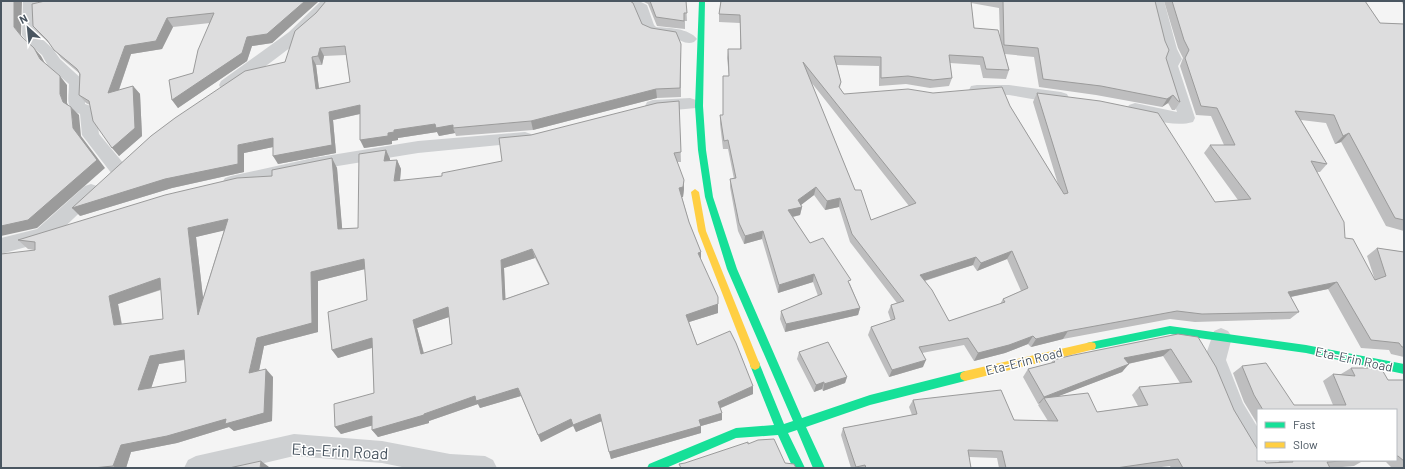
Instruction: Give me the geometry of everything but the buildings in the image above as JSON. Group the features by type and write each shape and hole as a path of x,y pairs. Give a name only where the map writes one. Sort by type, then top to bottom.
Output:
{"main road":[{"path":"702,1 699,106 702,150 709,197 732,269 798,423 819,468"},
{"path":"693,184 702,231 781,430 799,468"},
{"name":"Eta-Erin Road","path":"653,468 736,433 781,430 798,423 870,400 1070,350 1170,330 1306,349 1404,369"}],"street":[{"path":"30,1 30,35 35,42 48,52 54,62 77,82 77,107 88,111 90,135 114,172 42,236"},
{"path":"214,94 245,73 291,36 314,17 329,1"},
{"path":"628,1 642,8 647,27 652,31 677,34 689,38"},
{"path":"1119,106 1168,117 1187,118 1170,66 1174,59 1169,49 1157,1"},
{"path":"964,92 988,89 1009,90 1075,100"},
{"path":"634,111 657,105 689,104"},
{"path":"216,186 313,164 418,147 540,135"},
{"path":"1,246 78,225"},
{"path":"1221,337 1215,360 1234,409 1257,448"},
{"name":"Eta-Erin Road","path":"196,468 294,445 382,452 450,465 485,468"}],"traffic: fast":[{"path":"702,1 699,106 702,150 709,197 732,269 819,468"},
{"path":"1091,346 1170,330 1306,349 1404,369"},
{"path":"755,365 781,430 799,468"},
{"path":"653,468 736,433 781,430 870,400 965,376"}],"traffic: slow":[{"path":"695,192 702,231 755,365"},
{"path":"965,376 1091,346"}]}
